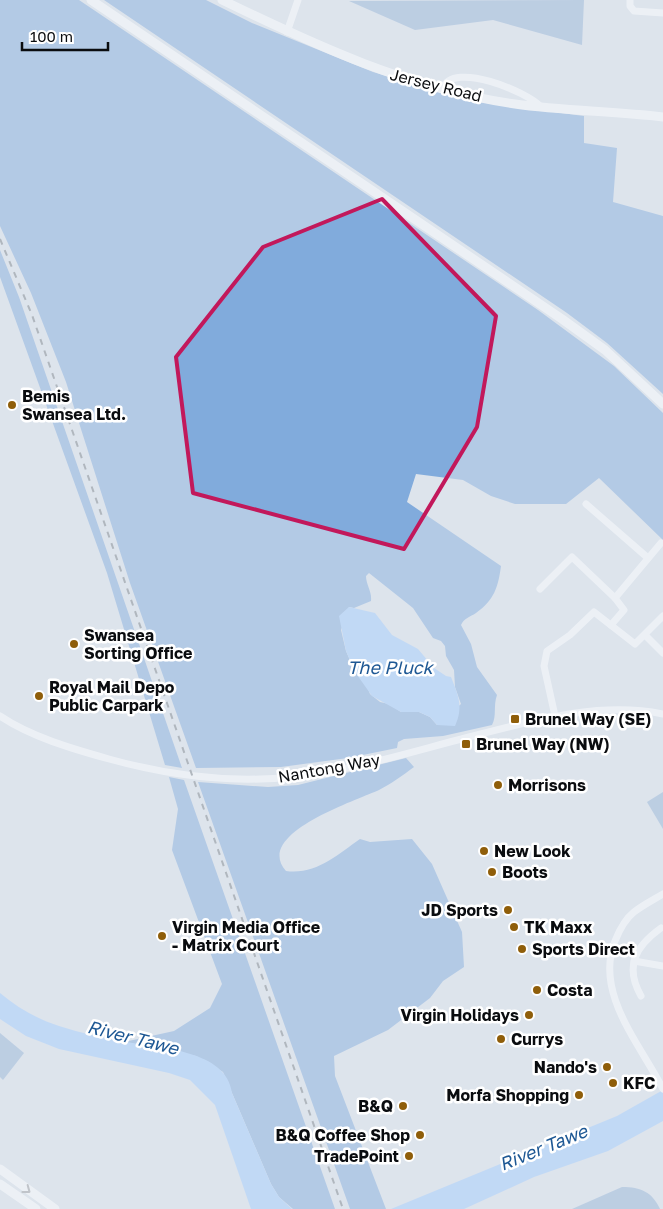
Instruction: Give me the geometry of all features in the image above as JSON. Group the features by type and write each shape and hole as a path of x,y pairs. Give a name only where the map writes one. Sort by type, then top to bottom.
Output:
{"main road":[{"path":"91,0 562,318 605,350 663,404"},
{"name":"Jersey Road","path":"222,0 287,32 371,68 443,88 513,104 575,111 616,111 663,117"},
{"path":"0,1169 55,1209"},
{"path":"0,1184 36,1209"}],"street":[{"path":"287,32 298,0"},
{"path":"630,0 630,6 634,11 663,13"},
{"path":"443,88 445,82 452,78 497,83 525,94 540,107"},
{"path":"586,504 648,558"},
{"path":"615,598 661,543"},
{"path":"540,589 572,557 615,598 624,610 611,625"},
{"path":"554,716 544,666 546,651 570,635 594,612 635,644 663,616"},
{"path":"645,636 663,652"},
{"name":"Nantong Way","path":"0,716 20,728 62,744 141,768 187,775 268,778 300,776 348,767 554,716 603,710 649,711 663,714"},
{"path":"663,894 634,912 627,920 612,949 608,971 609,984 621,1014 663,1089"},
{"path":"641,996 634,978 634,961 645,940 661,928"},
{"path":"634,961 663,966"}],"highlighted area":[{"path":"382,199 496,316 477,427 404,549 193,493 176,357 263,247"}],"shaded area":[{"path":"0,0 79,0 538,310 614,366 663,413 663,540 599,478 566,504 515,504 491,496 463,480 416,474 407,502 501,566 497,587 491,598 476,613 465,619 461,625 471,644 477,667 497,695 492,725 443,736 404,739 398,742 397,748 348,758 281,767 196,768 130,583 66,382 31,293 0,226","holes":["369,573 413,608 433,638 441,641 445,646 446,656 454,670 455,687 461,704 437,725 430,717 419,712 401,712 389,704 380,702 370,694 367,686 355,672 346,651 341,630 349,607 354,608 371,601 366,576"]},
{"path":"104,0 206,0 252,23 373,72 471,101 584,116 584,143 617,148 613,202 663,216 663,394 607,343 567,313"},
{"path":"584,0 582,45 493,20 415,30 349,1"},
{"path":"0,250 19,297 182,768 165,765 107,573 0,277"},
{"path":"406,758 414,767 379,790 311,821 295,832 283,844 280,857 286,871 307,870 326,862 360,839 370,842 412,839 432,864 462,932 464,967 443,981 430,998 388,1030 334,1056 335,1076 386,1209 350,1209 198,782 268,787 298,785"},
{"path":"169,777 184,780 335,1209 293,1209 279,1197 271,1184 223,1072 196,1056 124,1042 174,1031 210,1008 222,984 172,850 178,809"},
{"path":"663,792 663,829 647,802"},
{"path":"0,1033 24,1053 3,1080 0,1077"},
{"path":"622,1187 640,1189 653,1198 660,1209 572,1209"}],"water":[{"name":"The Pluck","path":"349,607 375,613 392,635 418,649 434,668 451,677 458,695 460,707 455,726 437,725 430,717 419,712 401,712 372,696 355,672 346,651 339,616"},
{"path":"0,993 28,1013 59,1026 101,1037 173,1049 205,1060 218,1068 227,1079 271,1184 279,1197 292,1209 251,1209 215,1105 190,1080 169,1073 59,1049 26,1036 0,1019"},
{"name":"River Tawe","path":"663,1090 663,1121 608,1151 534,1177 464,1209 391,1209 617,1116"}],"railway":[{"path":"0,239 32,315 343,1209"}],"place":[{"name":"Bemis Swansea Ltd.","path":"12,405"},
{"name":"Swansea Sorting Office","path":"74,644"},
{"name":"Royal Mail Depo Public Carpark","path":"39,696"},
{"name":"Brunel Way (SE)","path":"515,719"},
{"name":"Brunel Way (NW)","path":"466,744"},
{"name":"Morrisons","path":"498,785"},
{"name":"New Look","path":"484,851"},
{"name":"Boots","path":"492,872"},
{"name":"JD Sports","path":"508,910"},
{"name":"TK Maxx","path":"514,927"},
{"name":"Virgin Media Office - Matrix Court","path":"162,936"},
{"name":"Sports Direct","path":"522,949"},
{"name":"Costa","path":"537,990"},
{"name":"Virgin Holidays","path":"529,1015"},
{"name":"Currys","path":"501,1039"},
{"name":"Nando's","path":"607,1067"},
{"name":"KFC","path":"613,1083"},
{"name":"Morfa Shopping","path":"579,1095"},
{"name":"B&Q","path":"403,1106"},
{"name":"B&Q Coffee Shop","path":"420,1135"},
{"name":"TradePoint","path":"409,1156"}]}
